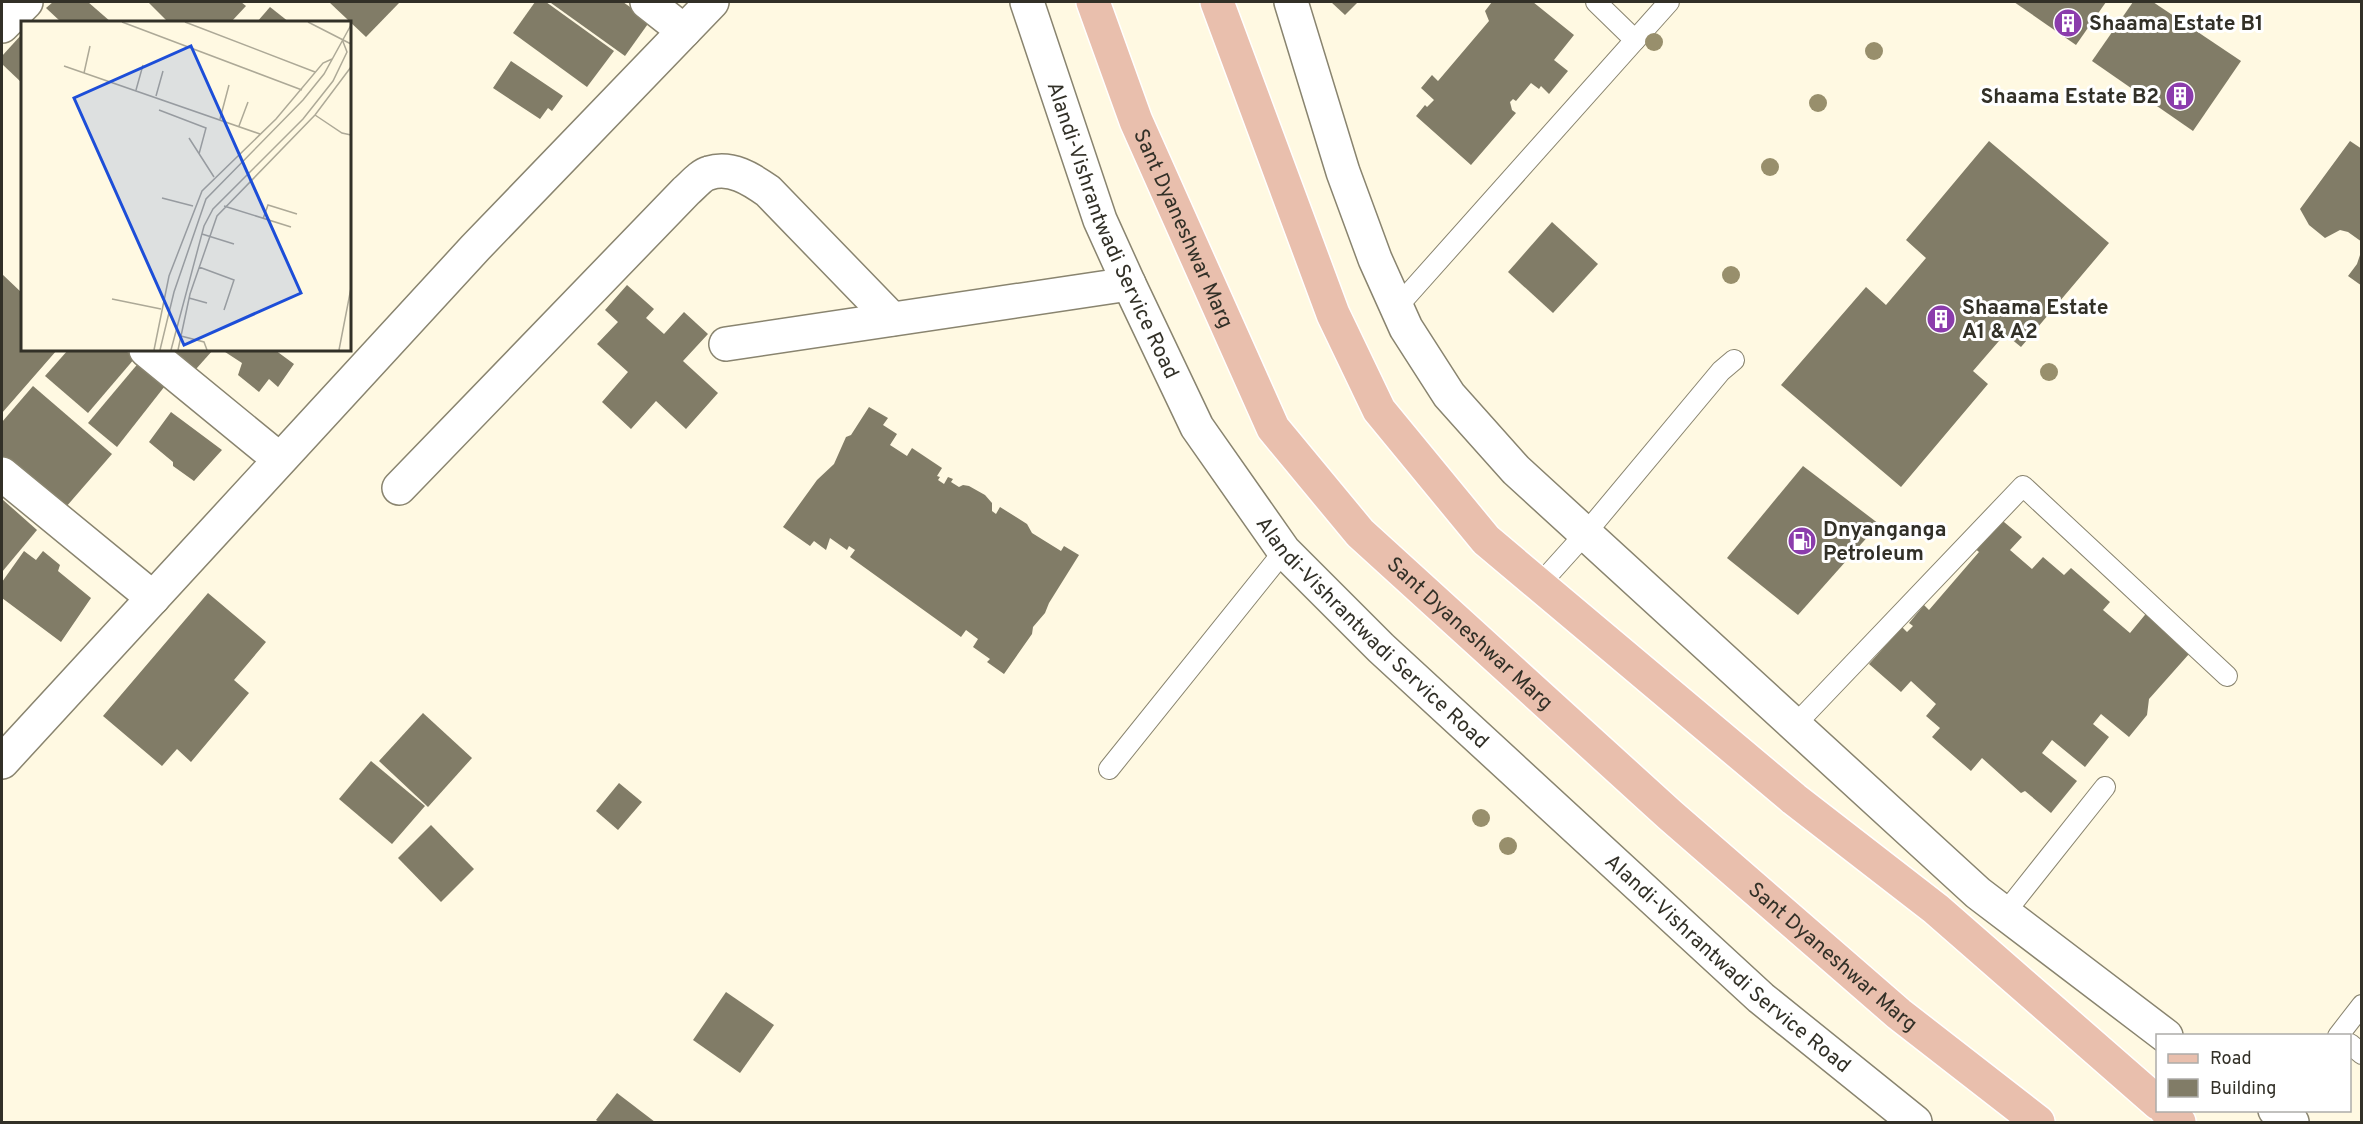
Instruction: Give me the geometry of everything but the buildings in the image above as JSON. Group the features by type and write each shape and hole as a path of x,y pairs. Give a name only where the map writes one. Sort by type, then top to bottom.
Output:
{"main road":[{"name":"Sant Dyaneshwar Marg","path":"1093,2 1136,121 1273,428 1353,524 1670,815 1899,1014 2038,1122"},
{"path":"1216,2 1333,314 1379,410 1486,540 1794,799 1936,909 2156,1102"}],"street":[{"path":"2,26 26,2"},
{"path":"647,2 684,31"},
{"path":"2,762 476,248 712,2"},
{"name":"Alandi-Vishrantwadi Service Road","path":"1027,2 1100,220 1129,284 1197,427 1284,551 1381,648 1761,998 1916,1122"},
{"path":"1291,2 1343,172 1375,259 1406,328 1449,395 1516,470 1978,893 2165,1034"},
{"path":"399,488 686,191 708,173 725,172 745,175 768,191 892,319"},
{"path":"726,344 1129,284"},
{"path":"147,351 279,459"},
{"path":"2,474 153,598"}],"lane":[{"path":"1596,2 1635,40"},
{"path":"1397,307 1669,2"},
{"path":"1540,584 1585,534 1721,371 1734,360"},
{"path":"1795,724 2023,486 2227,676"},
{"path":"1109,769 1284,551"},
{"path":"2004,914 2105,787"},
{"path":"2339,1034 2361,1005"}],"place":[{"name":"Shaama Estate B1","path":"2068,23"},
{"name":"Shaama Estate B2","path":"2180,96"},
{"name":"Shaama Estate A1 & A2","path":"1941,319"},
{"name":"Dnyanganga Petroleum","path":"1802,541"}]}
